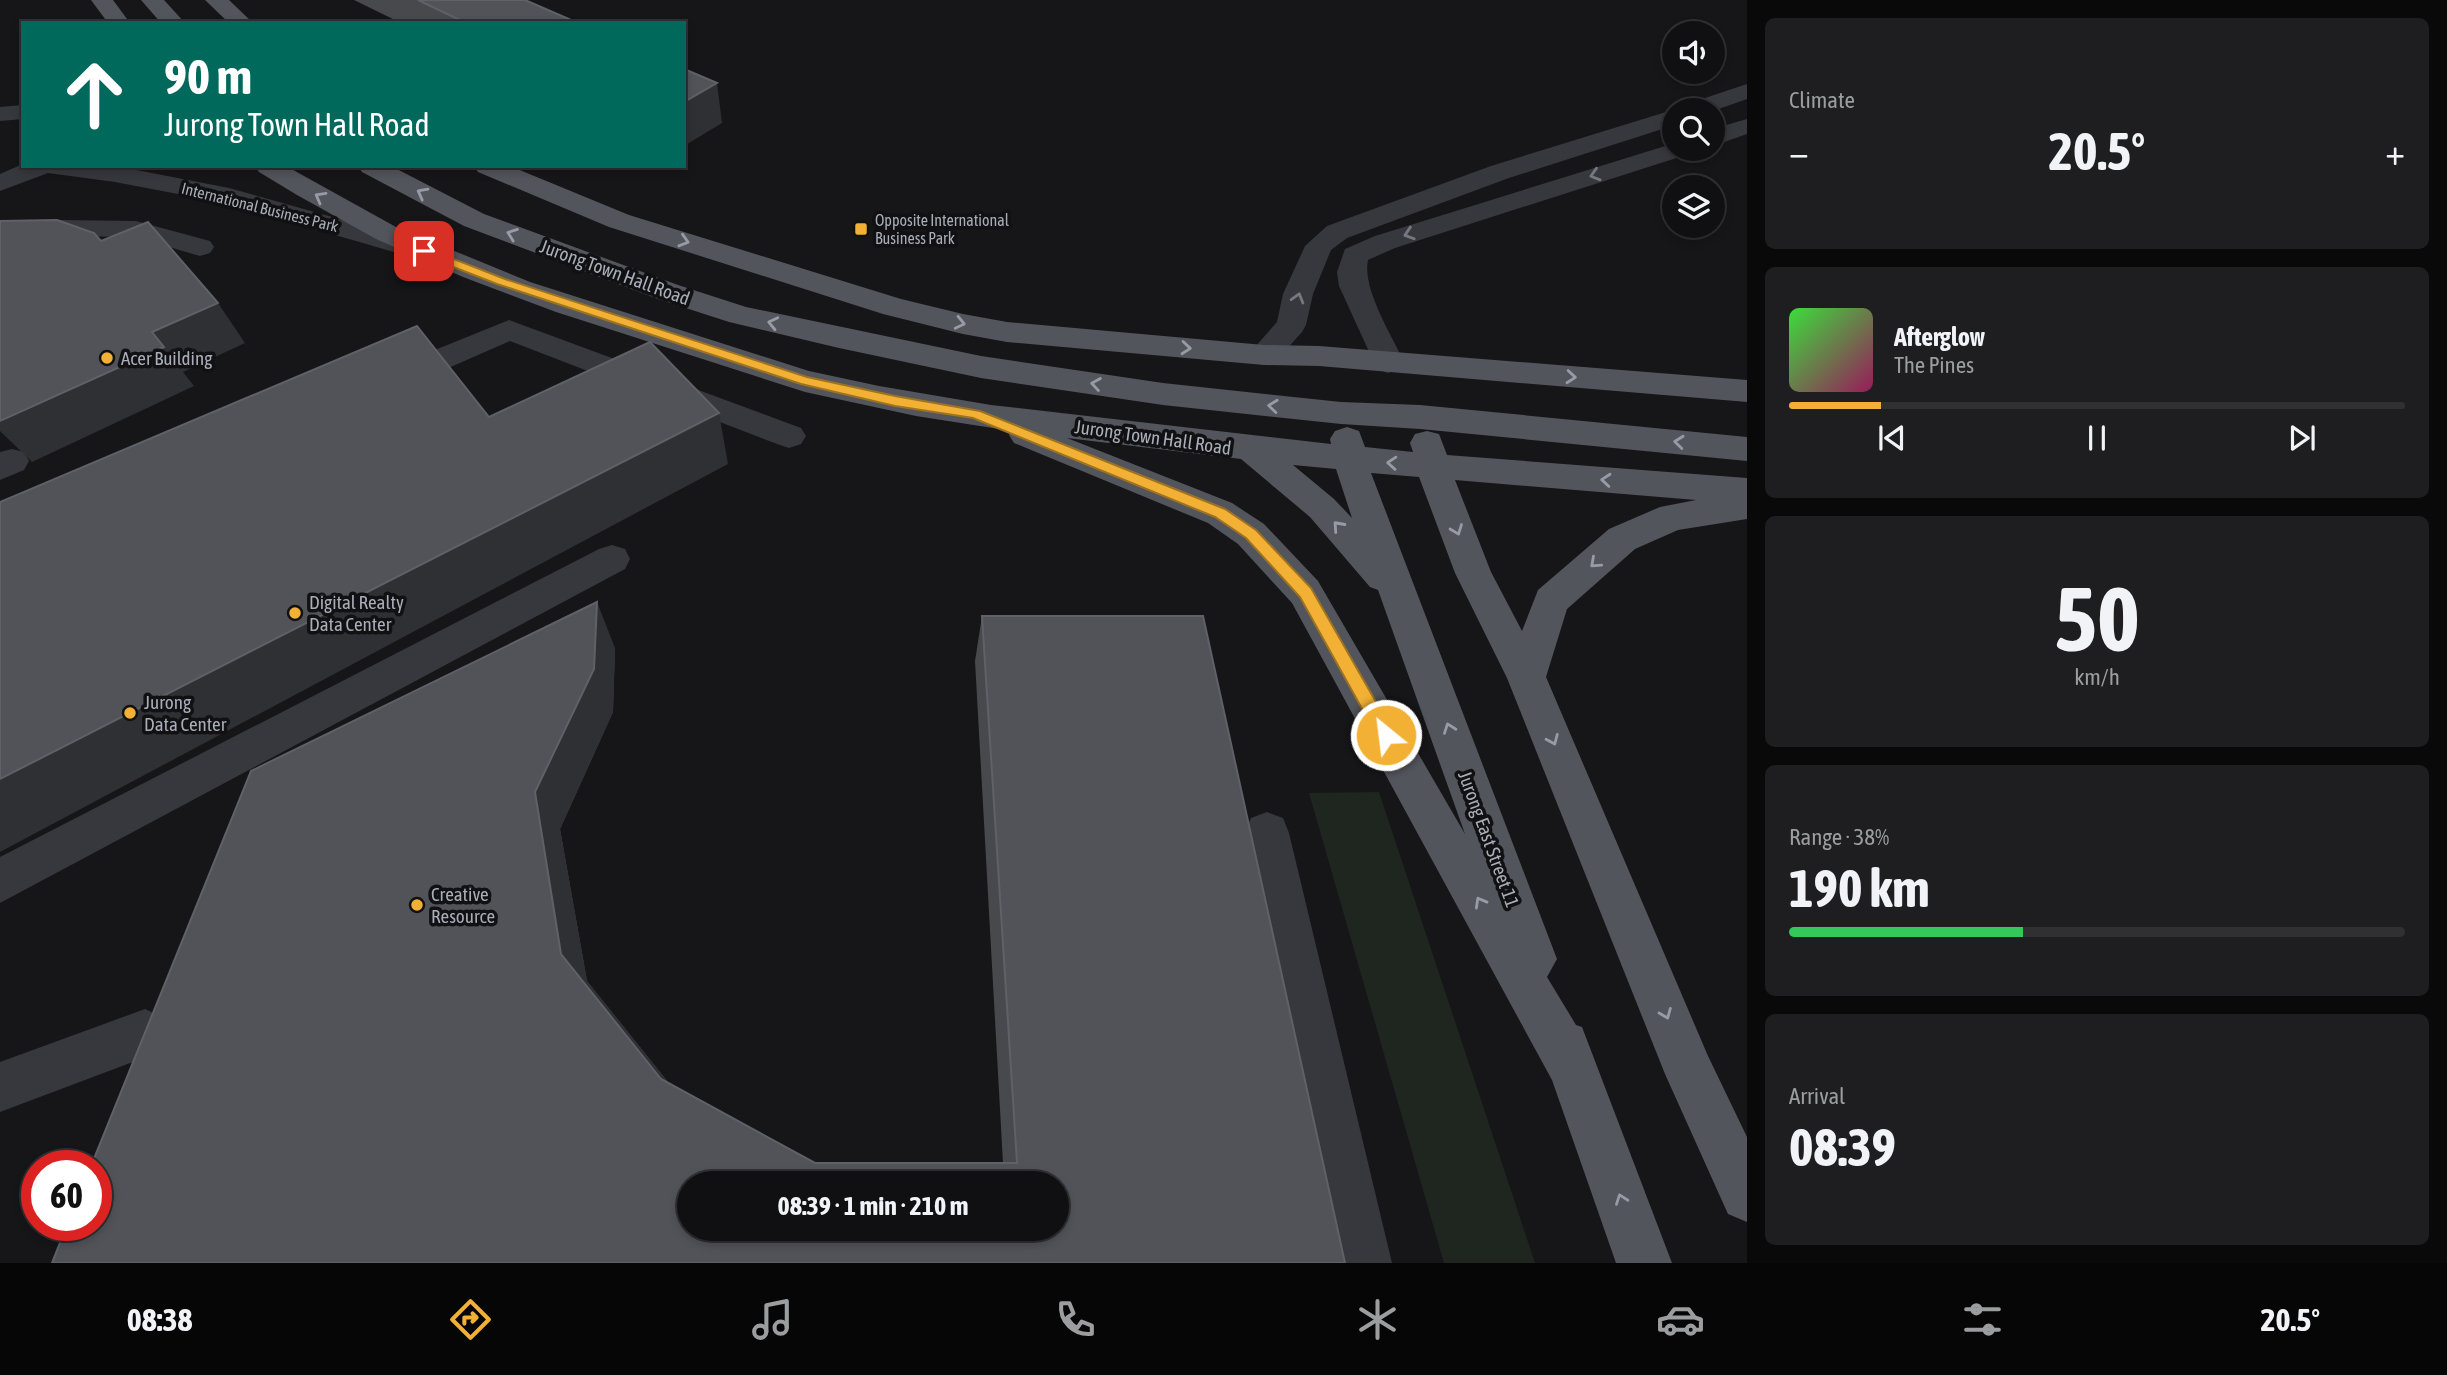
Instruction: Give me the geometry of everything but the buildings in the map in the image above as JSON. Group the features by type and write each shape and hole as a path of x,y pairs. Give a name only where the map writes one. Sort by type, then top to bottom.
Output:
{"main road":[{"path":"102,0 118,21"},
{"path":"152,0 170,21"},
{"path":"216,0 240,21"},
{"name":"Jurong Town Hall Road","path":"271,168 323,199 424,251 501,282 805,381 904,403 1253,451 1747,491"},
{"name":"Jurong Town Hall Road","path":"375,168 474,220 668,292 740,315 981,367 1163,394 1341,413 1420,417 1747,449"},
{"path":"492,168 619,221 894,307 1007,332 1264,355 1380,374 1503,372 1747,391"},
{"path":"1341,413 1380,374"},
{"path":"1380,374 1420,417 1433,466 1473,573 1527,677 1690,1074 1747,1195"},
{"path":"1163,394 1253,451 1321,508 1381,574 1409,619"},
{"name":"Jurong East Street 11","path":"1341,413 1354,475 1644,1263"},
{"path":"975,414 1220,513 1251,534 1305,592 1573,1069"},
{"path":"1527,677 1551,601 1622,539 1674,517 1747,506"}],"street":[{"path":"1725,99 1747,91"},
{"path":"0,114 21,112"},
{"path":"1264,355 1291,325 1298,294 1319,246 1337,232 1500,172 1662,121"},
{"path":"1725,134 1747,127"},
{"path":"1380,374 1354,286 1351,272 1354,255 1385,242 1662,154"},
{"path":"0,183 36,168"},
{"name":"International Business Park","path":"68,168 229,196 424,251"},
{"path":"0,239 61,228 136,229 200,247"},
{"path":"369,390 509,330 789,436"},
{"path":"0,881 612,559"},
{"path":"1267,833 1364,1263"},
{"path":"0,1087 153,1015 121,1094"},
{"path":"1690,1074 1747,1136"}],"shaded area":[{"path":"1379,792 1535,1263 1444,1263 1309,793"}],"place":[{"name":"Opposite International Business Park","path":"861,229"},
{"name":"Acer Building","path":"107,358"},
{"name":"Digital Realty Data Center","path":"295,613"},
{"name":"Jurong Data Center","path":"130,713"},
{"name":"Creative Resource","path":"417,905"}],"route":[{"path":"424,251 501,282 805,381 851,393 975,414 1220,513 1251,534 1305,592 1386,735"}]}
